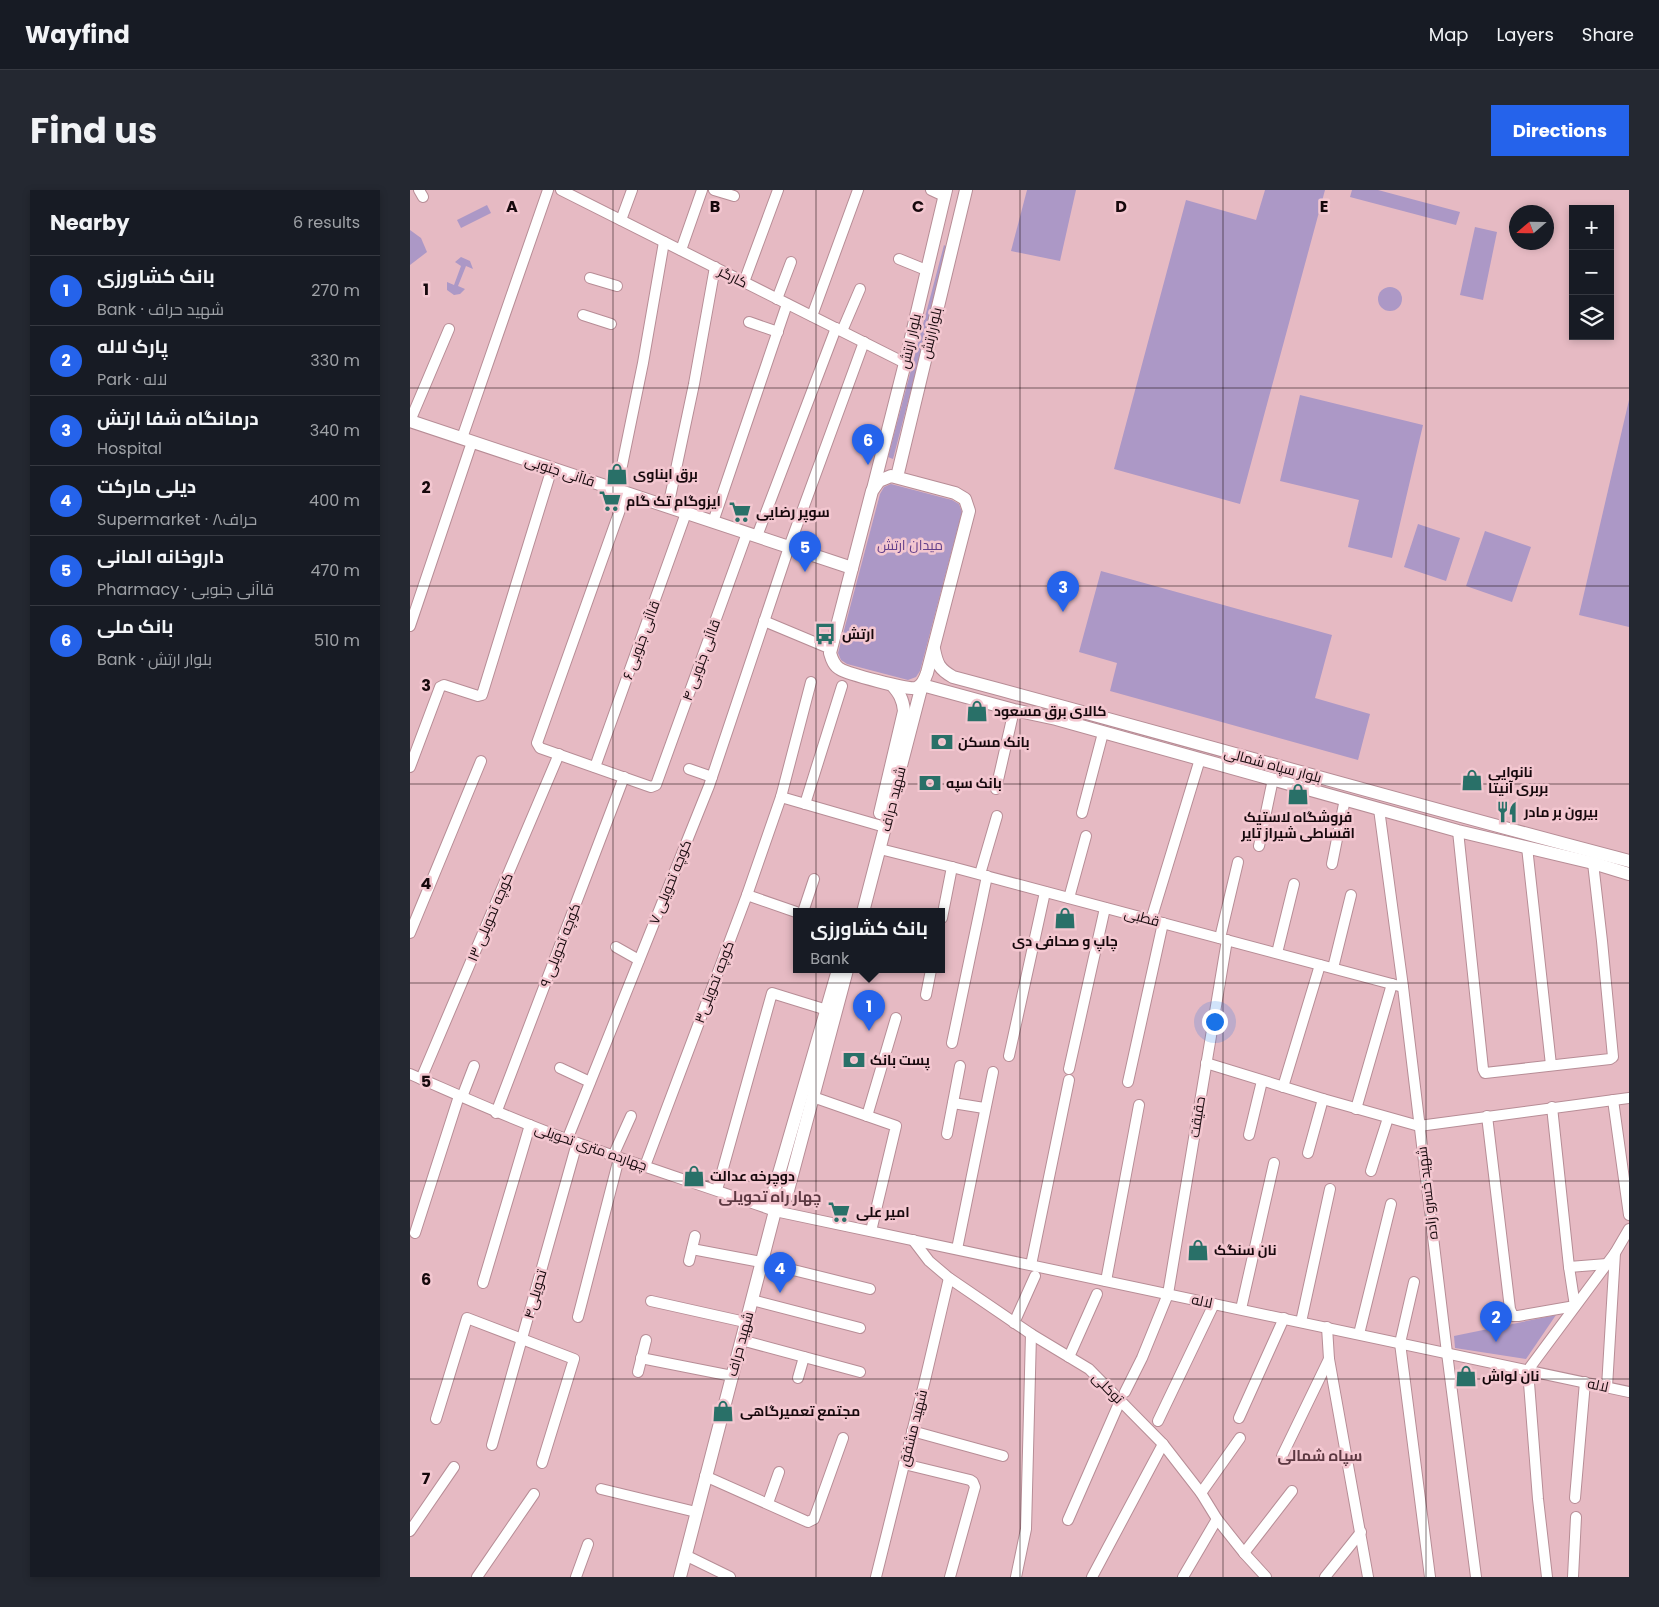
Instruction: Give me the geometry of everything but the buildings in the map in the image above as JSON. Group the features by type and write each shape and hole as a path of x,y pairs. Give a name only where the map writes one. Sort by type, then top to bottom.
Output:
{"main road":[{"name":"بلوارارتش","path":"897,477 966,190"},
{"name":"بلوار ارتش","path":"872,491 905,363 945,193"},
{"path":"938,218 957,224"},
{"name":"قاآنی جنوبی","path":"410,421 852,568"},
{"path":"897,477 960,495 970,511 927,673 922,685 916,688 892,684 840,669 832,659 831,649 872,491 879,481 884,478 897,477"},
{"path":"934,648 937,664 953,678 946,683 949,692"},
{"name":"بلوار سپاه شمالی","path":"953,678 1629,861"},
{"path":"855,908 901,746 903,702 900,694 892,684"},
{"name":"بلوار سپاه شمالی","path":"922,685 1014,710 1056,719 1458,831 1629,874"},
{"name":"شهید حراف","path":"864,908 880,849 901,746 922,685"},
{"path":"1161,748 1164,735"},
{"path":"1498,840 1501,826"},
{"path":"792,1149 837,973"},
{"path":"792,1149 813,1097 846,973"},
{"name":"شهید حراف","path":"680,1577 775,1211 773,1194 792,1149"}],"street":[{"path":"410,626 489,363 548,190"},
{"name":"کارگر","path":"561,190 905,363"},
{"path":"621,220 632,190"},
{"path":"681,250 702,190"},
{"path":"714,190 734,196"},
{"path":"744,282 778,190"},
{"path":"812,316 858,190"},
{"path":"931,190 945,193"},
{"path":"624,777 559,754 537,744 621,491 664,242"},
{"path":"898,259 926,270"},
{"path":"777,298 790,262"},
{"path":"668,507 694,384 715,267"},
{"path":"590,278 617,286"},
{"name":"قاآنی جنوبی ۴","path":"624,777 656,785 752,534 839,330 860,289"},
{"path":"713,522 787,304"},
{"path":"583,314 611,324"},
{"path":"749,322 778,332"},
{"path":"410,421 449,329"},
{"name":"کوچه تحویلی ۷","path":"572,1141 590,1082 712,777 789,547 864,342"},
{"path":"410,767 442,685 478,696 482,695 552,468"},
{"name":"قاآنی جنوبی ۶","path":"595,766 686,513"},
{"path":"764,621 831,649"},
{"name":"کوچه تحویلی۳","path":"645,1166 747,895 781,797 811,682"},
{"path":"805,804 842,686"},
{"path":"996,789 1014,710"},
{"path":"1082,813 1103,733"},
{"name":"کوچه تحویلی ۱۳","path":"421,1079 559,754"},
{"path":"1151,920 1200,759"},
{"path":"410,933 481,762"},
{"path":"689,769 712,777"},
{"name":"کوچه تحویلی ۹","path":"496,1113 624,777"},
{"path":"1259,846 1274,779"},
{"path":"781,797 878,824"},
{"path":"1332,864 1345,800"},
{"name":"شهید خسرو زاده","path":"1379,809 1403,987 1476,1577"},
{"path":"952,1042 983,875 997,816"},
{"path":"1458,831 1483,1069 1485,1073 1610,1059 1613,1057 1602,940 1592,864"},
{"path":"1069,898 1086,836"},
{"path":"1526,847 1551,1065"},
{"name":"قطبی","path":"880,849 1403,987"},
{"name":"حقیقت","path":"1068,1520 1122,1396 1142,1358 1168,1294 1206,1063 1224,939 1238,862"},
{"path":"944,908 952,867"},
{"path":"804,908 814,879"},
{"path":"1277,953 1294,884"},
{"path":"1009,1056 1045,892"},
{"path":"747,895 793,911"},
{"path":"1333,968 1351,895"},
{"path":"1069,1069 1105,908"},
{"path":"1128,1082 1163,923"},
{"path":"616,947 639,960"},
{"path":"1283,1087 1320,965"},
{"path":"926,995 930,973"},
{"path":"1356,1109 1392,984"},
{"path":"717,1190 772,994 827,1010"},
{"path":"867,1116 896,1018"},
{"path":"1206,1063 1356,1109 1419,1126 1629,1098"},
{"path":"415,1233 461,1097 474,1066"},
{"path":"947,1134 960,1066"},
{"path":"560,1068 590,1082"},
{"path":"956,1249 992,1072"},
{"name":"چهارده متری تحویلی","path":"410,1074 496,1113 616,1157 775,1211"},
{"path":"1031,1265 1069,1080"},
{"path":"1249,1135 1262,1081"},
{"path":"813,1097 896,1126 871,1231"},
{"path":"1308,1152 1323,1099"},
{"path":"1613,1100 1629,1215"},
{"path":"953,1103 984,1108"},
{"path":"1106,1281 1139,1105"},
{"path":"1552,1107 1575,1306"},
{"path":"578,1317 616,1157 631,1116"},
{"path":"1487,1116 1510,1309 1513,1316 1575,1306"},
{"path":"1371,1171 1388,1118"},
{"path":"483,1283 530,1125"},
{"name":"تحویلی۴","path":"492,1445 522,1339 572,1141"},
{"path":"1241,1309 1274,1163"},
{"path":"1301,1322 1330,1189"},
{"path":"1359,1334 1391,1204"},
{"name":"لاله","path":"775,1211 1629,1392"},
{"path":"1548,1577 1538,1499 1528,1370 1615,1253 1629,1230"},
{"path":"689,1261 695,1236"},
{"name":"توکلی","path":"913,1240 929,1261 949,1278 1014,1323 1089,1369 1122,1396 1163,1444 1244,1553 1266,1577"},
{"path":"692,1248 761,1262 870,1289"},
{"path":"1607,1387 1615,1253"},
{"path":"1569,1267 1607,1264"},
{"path":"1014,1323 1035,1276"},
{"name":"شهید مشفق","path":"876,1577 949,1278"},
{"path":"1414,1282 1400,1343 1430,1577"},
{"path":"1069,1357 1097,1294"},
{"path":"752,1300 860,1328"},
{"path":"652,1301 745,1322"},
{"path":"1158,1421 1214,1304"},
{"path":"436,1419 467,1318 574,1358 542,1463"},
{"path":"1240,1418 1284,1318"},
{"path":"1327,1328 1329,1359 1368,1577"},
{"path":"1016,1577 1026,1529 1031,1334"},
{"path":"638,1372 646,1340"},
{"path":"741,1340 860,1372"},
{"path":"798,1378 804,1357"},
{"path":"641,1358 732,1376"},
{"path":"1282,1456 1329,1359"},
{"path":"1575,1498 1585,1382"},
{"path":"912,1431 1003,1456"},
{"path":"705,1476 808,1522 812,1521 844,1438"},
{"path":"1201,1493 1240,1438"},
{"path":"1092,1577 1163,1444"},
{"path":"904,1464 973,1482 975,1487 950,1577"},
{"path":"410,1531 454,1467"},
{"path":"768,1503 779,1472"},
{"path":"601,1489 696,1512"},
{"path":"1244,1553 1292,1491"},
{"path":"477,1577 534,1494"},
{"path":"1573,1577 1576,1517"},
{"path":"1183,1577 1217,1519"},
{"path":"1325,1577 1361,1532"},
{"path":"576,1577 588,1544"},
{"path":"685,1555 730,1577"}],"green space":[{"path":"1027,190 1076,190 1060,261 1011,251"},
{"path":"1265,190 1325,190 1240,504 1114,469 1186,200 1256,220"},
{"path":"1352,190 1378,190 1460,212 1456,225 1350,197"},
{"path":"487,205 491,213 461,228 457,220"},
{"path":"1475,227 1497,232 1483,300 1460,295"},
{"path":"410,230 421,238 427,252 410,265"},
{"path":"944,245 947,247 893,459 888,457"},
{"path":"461,257 470,261 473,269 466,266 458,286 465,289 460,294 454,295 447,290 447,282 454,285 461,266 455,262"},
{"path":"1390,287 1399,290 1402,299 1399,308 1390,311 1381,308 1378,299 1381,290"},
{"path":"1300,395 1423,425 1392,558 1348,547 1359,500 1280,481"},
{"path":"1629,400 1629,627 1579,615"},
{"name":"میدان ارتش","path":"891,484 952,500 959,504 962,512 920,671 916,677 908,680 847,664 841,660 838,653 880,494 884,487"},
{"path":"1418,524 1460,538 1446,581 1404,567"},
{"path":"1485,531 1531,547 1512,602 1466,586"},
{"path":"1101,571 1332,635 1315,698 1370,714 1358,760 1110,691 1117,663 1079,652"},
{"path":"1556,1315 1526,1359 1455,1348 1454,1336"}],"place":[{"name":"بانک ملی","path":"868,465"},
{"name":"برق ابناوی","path":"617,474"},
{"name":"ایزوگام تک گام","path":"610,501"},
{"name":"سوپر رضایی","path":"740,512"},
{"name":"داروخانه المانی","path":"805,572"},
{"name":"درمانگاه شفا ارتش","path":"1063,612"},
{"name":"ارتش","path":"825,634"},
{"name":"کالای برق مسعود","path":"977,711"},
{"name":"بانک مسکن","path":"942,742"},
{"name":"نانوایی بربری آنیتا","path":"1472,780"},
{"name":"بانک سپه","path":"930,783"},
{"name":"فروشگاه لاستیک اقساطی شیراز تایر","path":"1298,794"},
{"name":"بیرون بر مادر","path":"1507,812"},
{"name":"چاپ و صحافی دی","path":"1065,918"},
{"name":"بانک کشاورزی","path":"869,1031"},
{"name":"پست بانک","path":"854,1060"},
{"name":"دوچرخه عدالت","path":"694,1176"},
{"name":"امیر علی","path":"839,1212"},
{"name":"نان سنگک","path":"1198,1250"},
{"name":"دیلی مارکت","path":"780,1293"},
{"name":"پارک لاله","path":"1496,1342"},
{"name":"نان لواش","path":"1466,1376"},
{"name":"مجتمع تعمیرگاهی","path":"723,1411"}],"district":[{"name":"چهار راه تحویلی","path":"770,1197"},
{"name":"سپاه شمالی","path":"1320,1456"}]}
